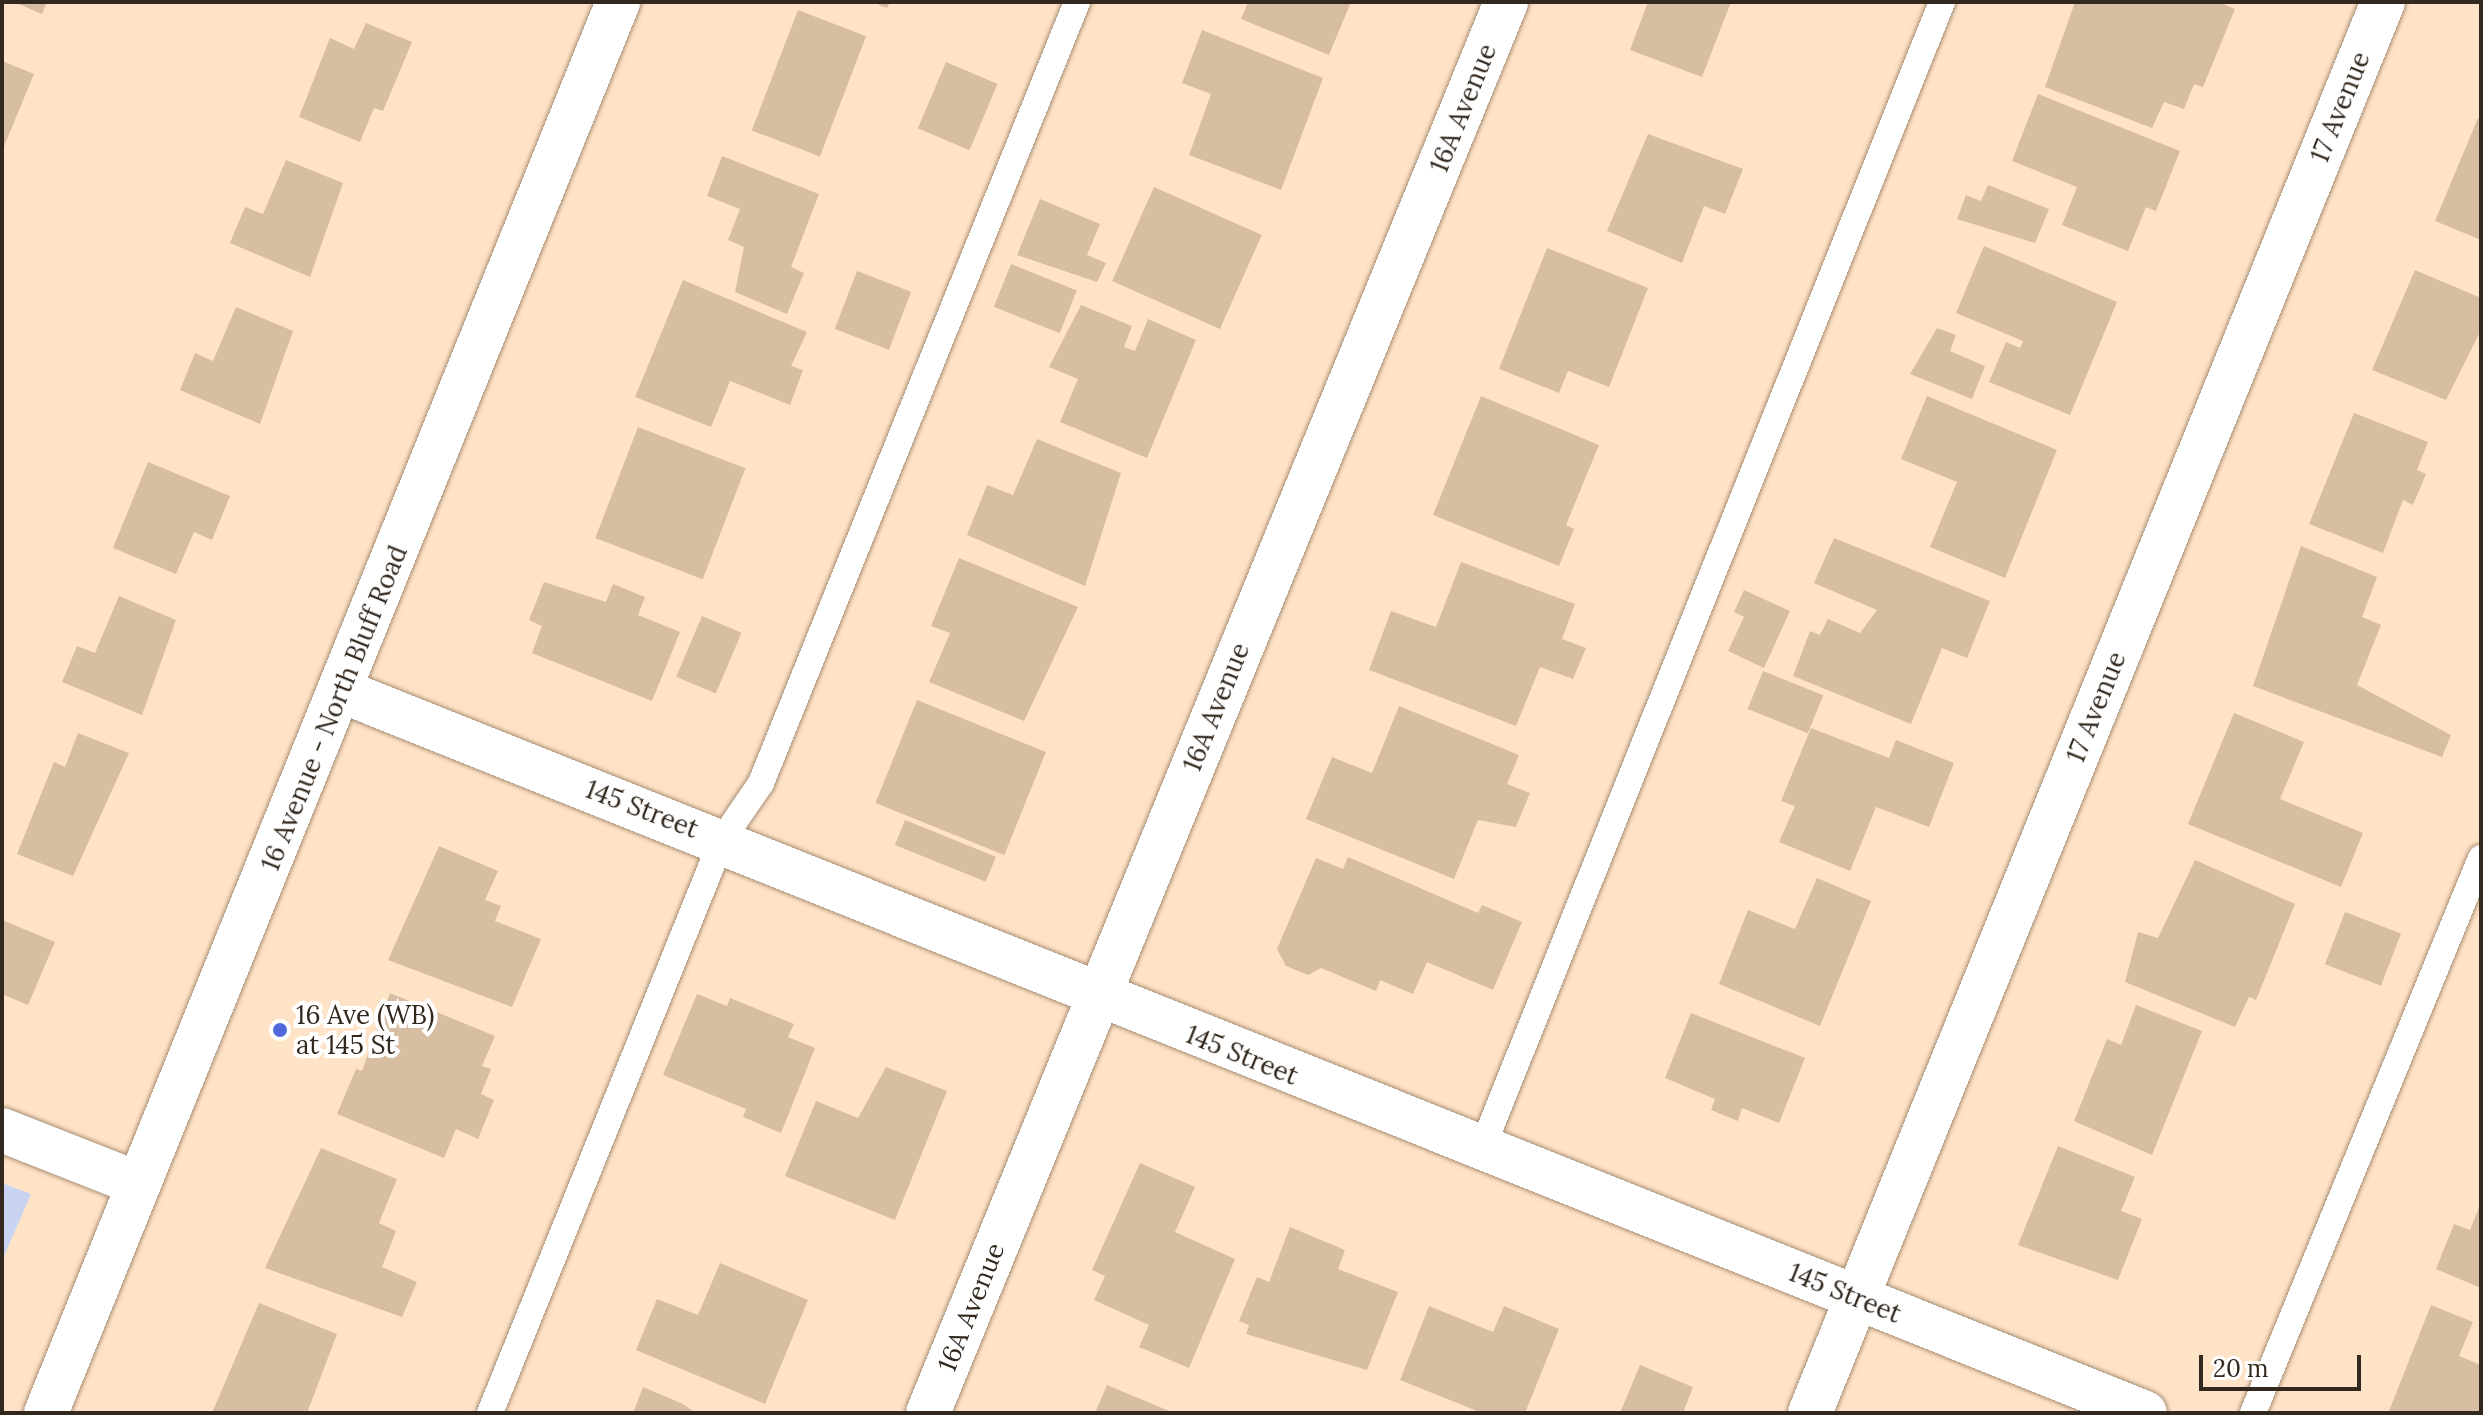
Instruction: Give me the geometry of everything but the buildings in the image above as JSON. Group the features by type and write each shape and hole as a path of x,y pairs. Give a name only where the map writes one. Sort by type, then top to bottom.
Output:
{"street":[{"name":"16 Avenue - North Bluff Road","path":"46,1413 342,691 618,2"},
{"name":"16A Avenue","path":"928,1413 1506,2"},
{"name":"17 Avenue","path":"1810,1413 2383,2"},
{"name":"145 Street","path":"342,691 722,840 1097,997 1481,1151 2145,1413"},
{"path":"2,1130 139,1184"}],"lane":[{"path":"490,1413 722,840 761,783 1077,2"},
{"path":"1481,1151 1942,2"},
{"path":"2253,1413 2481,858"}],"shaded area":[{"path":"2,1183 31,1194 2,1261"}],"place":[{"name":"16 Ave (WB) at 145 St","path":"280,1030"}]}
